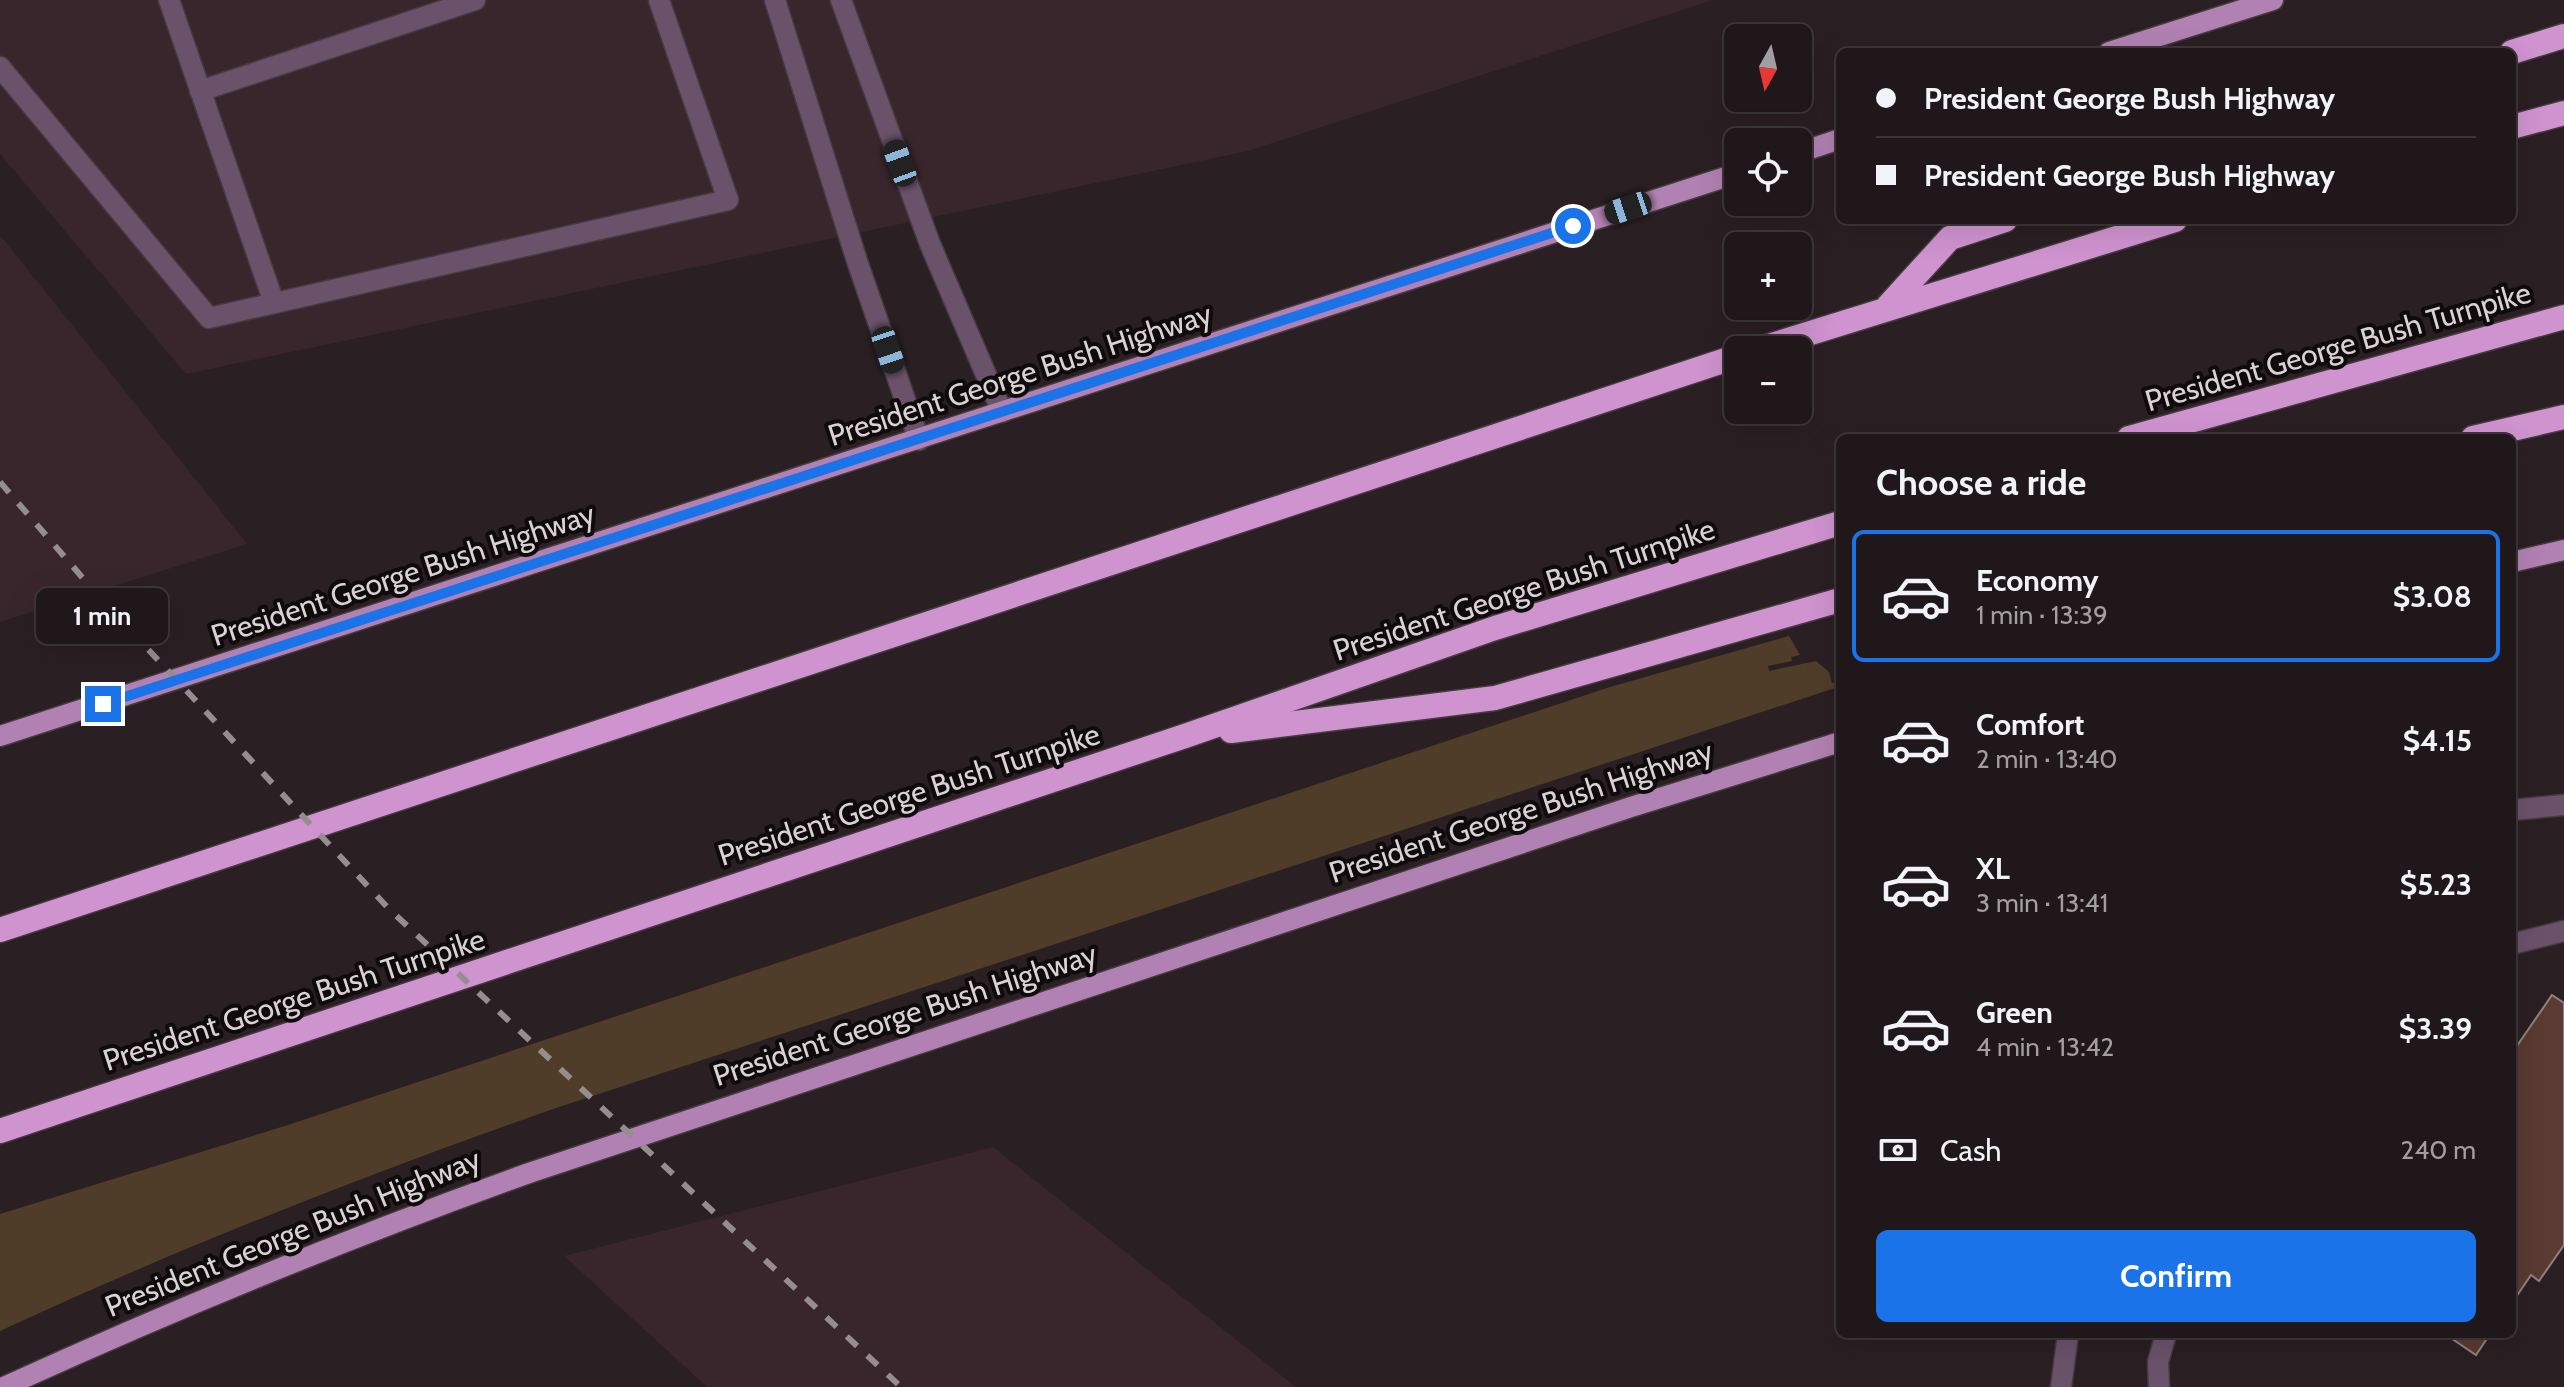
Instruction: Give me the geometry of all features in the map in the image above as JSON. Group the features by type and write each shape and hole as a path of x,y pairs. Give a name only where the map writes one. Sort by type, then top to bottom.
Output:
{"highway":[{"path":"2516,51 2564,36"},
{"path":"2516,126 2564,113"},
{"path":"1885,308 1950,238 1993,224"},
{"path":"1799,336 2162,224"},
{"name":"President George Bush Turnpike","path":"2143,434 2564,317"},
{"path":"0,930 1724,361"},
{"path":"2490,434 2564,417"},
{"name":"President George Bush Turnpike","path":"0,1131 1185,736 1495,628 1836,524"},
{"path":"1185,736 1495,698 1836,601"}],"main road":[{"path":"2122,48 2273,0"},
{"path":"1812,148 1836,140"},
{"name":"President George Bush Highway","path":"0,736 1724,178"},
{"path":"2516,561 2564,550"},
{"name":"President George Bush Highway","path":"4,1387 241,1282 529,1173 1588,821 1836,743"}],"lane":[{"path":"169,0 274,303"},
{"path":"200,91 475,0"},
{"path":"0,67 209,318 728,200 659,0"},
{"path":"775,0 857,261 919,440"},
{"path":"841,0 930,244 1002,412"},
{"path":"2516,810 2564,805"},
{"path":"2516,943 2564,931"},
{"path":"2061,1387 2067,1338"},
{"path":"2159,1387 2158,1362 2165,1338"}],"shaded area":[{"path":"0,0 1713,0 1248,151 186,374 0,154"},
{"path":"0,235 101,361 247,544 0,622"},
{"path":"1789,636 1800,655 1791,657 1792,661 1768,666 1769,671 1816,661 1829,672 1832,683 1836,682 1836,688 556,1108 275,1213 0,1331 0,1214 288,1125 1610,687"},
{"path":"993,1147 1296,1387 707,1387 564,1256"}],"building":[{"path":"2552,995 2564,1003 2564,1245 2539,1281 2531,1275 2516,1297 2516,1047"},
{"path":"2451,1338 2487,1338 2476,1355"}],"railway":[{"path":"0,482 94,591 388,908 901,1387"}],"route":[{"path":"103,704 1573,226"}]}
